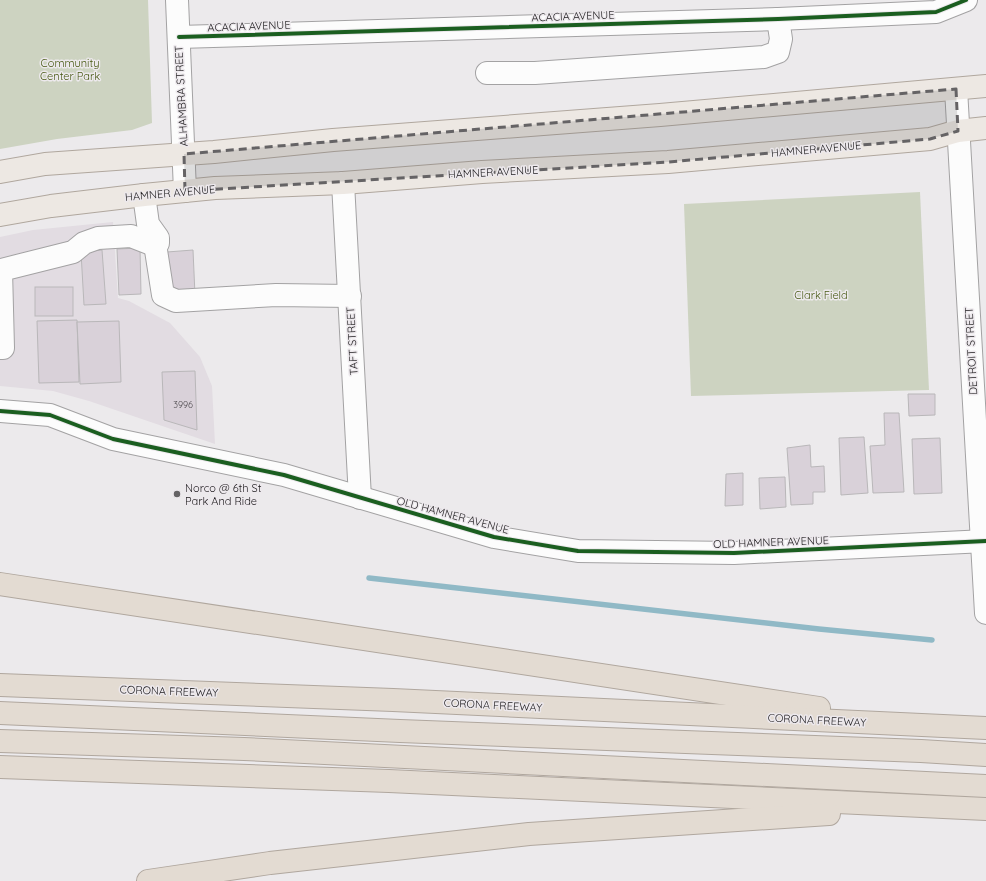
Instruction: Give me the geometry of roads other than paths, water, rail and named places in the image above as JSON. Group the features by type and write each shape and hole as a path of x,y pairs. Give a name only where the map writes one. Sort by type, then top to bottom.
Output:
{"highway":[{"path":"0,584 937,726"},
{"name":"CORONA FREEWAY","path":"0,685 393,700 986,728"},
{"path":"0,713 986,755"},
{"path":"0,741 244,749 986,786"},
{"path":"0,767 389,781 986,809"},
{"path":"148,881 270,863 529,834 933,807"}],"main road":[{"path":"0,172 45,164 660,115 986,86"},
{"name":"HAMNER AVENUE","path":"0,215 50,206 144,194 215,188 343,183 482,172 668,162 930,139 958,131 986,128"}],"street":[{"name":"ALHAMBRA STREET","path":"177,0 185,191"},
{"name":"ACACIA AVENUE","path":"178,37 778,19 936,12 966,0"},
{"path":"487,73 535,72 764,57 778,52 781,39 778,19"},
{"name":"DETROIT STREET","path":"956,89 984,541 986,613"},
{"name":"TAFT STREET","path":"343,183 360,498"},
{"path":"144,194 148,224 158,238 158,243 156,244 163,295 176,301 276,296 350,296"},
{"path":"0,348 3,348 0,270 73,252 84,243 98,238 131,236 154,245 156,244"},
{"name":"OLD HAMNER AVENUE","path":"0,411 50,415 113,439 284,476 494,537 578,551 734,553 984,541"}],"waterway":[{"path":"369,578 819,629 932,640"}],"place":[{"name":"Norco @ 6th St Park And Ride","path":"177,494"}],"park label":[{"name":"Community Center Park","path":"70,69"},
{"name":"Clark Field","path":"821,295"}]}
